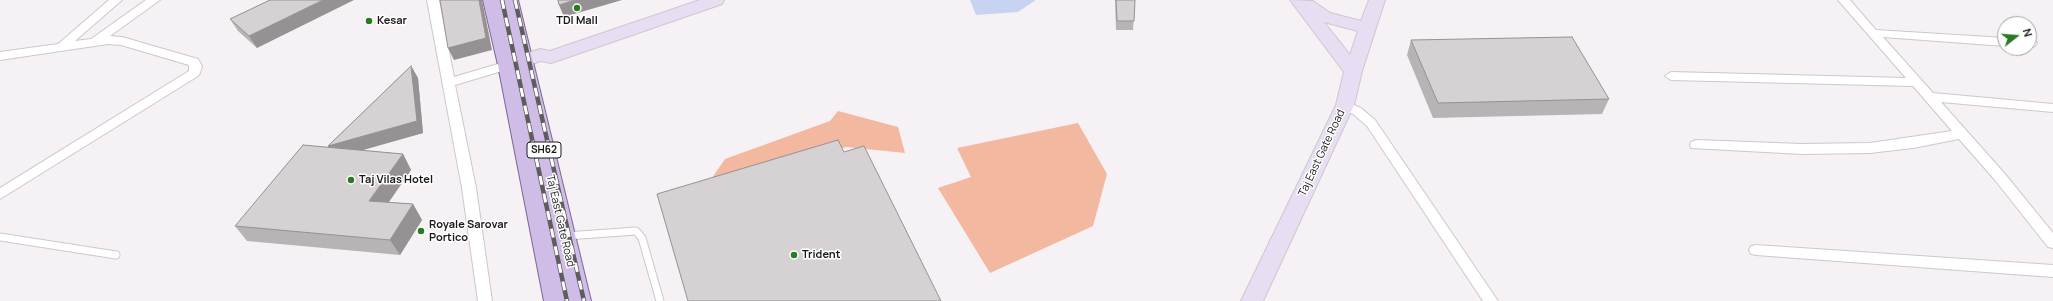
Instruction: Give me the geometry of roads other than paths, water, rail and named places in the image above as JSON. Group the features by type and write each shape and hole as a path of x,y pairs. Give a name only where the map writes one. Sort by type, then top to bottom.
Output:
{"main road":[{"name":"SH62","path":"492,0 524,60 556,301"},
{"name":"Taj East Gate Road","path":"509,0 579,301"},
{"path":"524,60 545,48 583,33 680,0"},
{"path":"524,60 551,57 716,0"},
{"path":"1299,0 1324,18 1368,28"},
{"path":"1299,0 1353,71"},
{"name":"Taj East Gate Road","path":"1252,301 1345,104 1353,71 1377,0"}],"street":[{"path":"63,46 116,0"},
{"path":"95,41 154,0"},
{"path":"433,0 470,188 486,301"},
{"path":"1844,0 2000,177 2053,243"},
{"path":"1873,33 1997,41"},
{"path":"0,56 95,41 122,41 194,62 196,66 194,73 0,194"},
{"path":"449,83 524,60"},
{"path":"1671,76 1917,82"},
{"path":"1930,97 2053,108"},
{"path":"1345,104 1357,111 1371,124 1491,301"},
{"path":"1696,145 1802,149 1870,148 1913,143 1962,134"},
{"path":"1756,250 2053,271"}],"lane":[{"path":"564,237 636,231 642,238 660,301"},
{"path":"0,237 116,255"}],"water":[{"path":"970,0 1036,0 1018,12 976,15"}],"railway":[{"path":"502,0 567,301"},
{"path":"515,0 584,301"}],"place":[{"name":"TDI Mall","path":"577,8"},
{"name":"Kesar","path":"369,21"},
{"name":"Taj Vilas Hotel","path":"351,180"},
{"name":"Royale Sarovar Portico","path":"421,231"},
{"name":"Trident","path":"794,255"}]}
